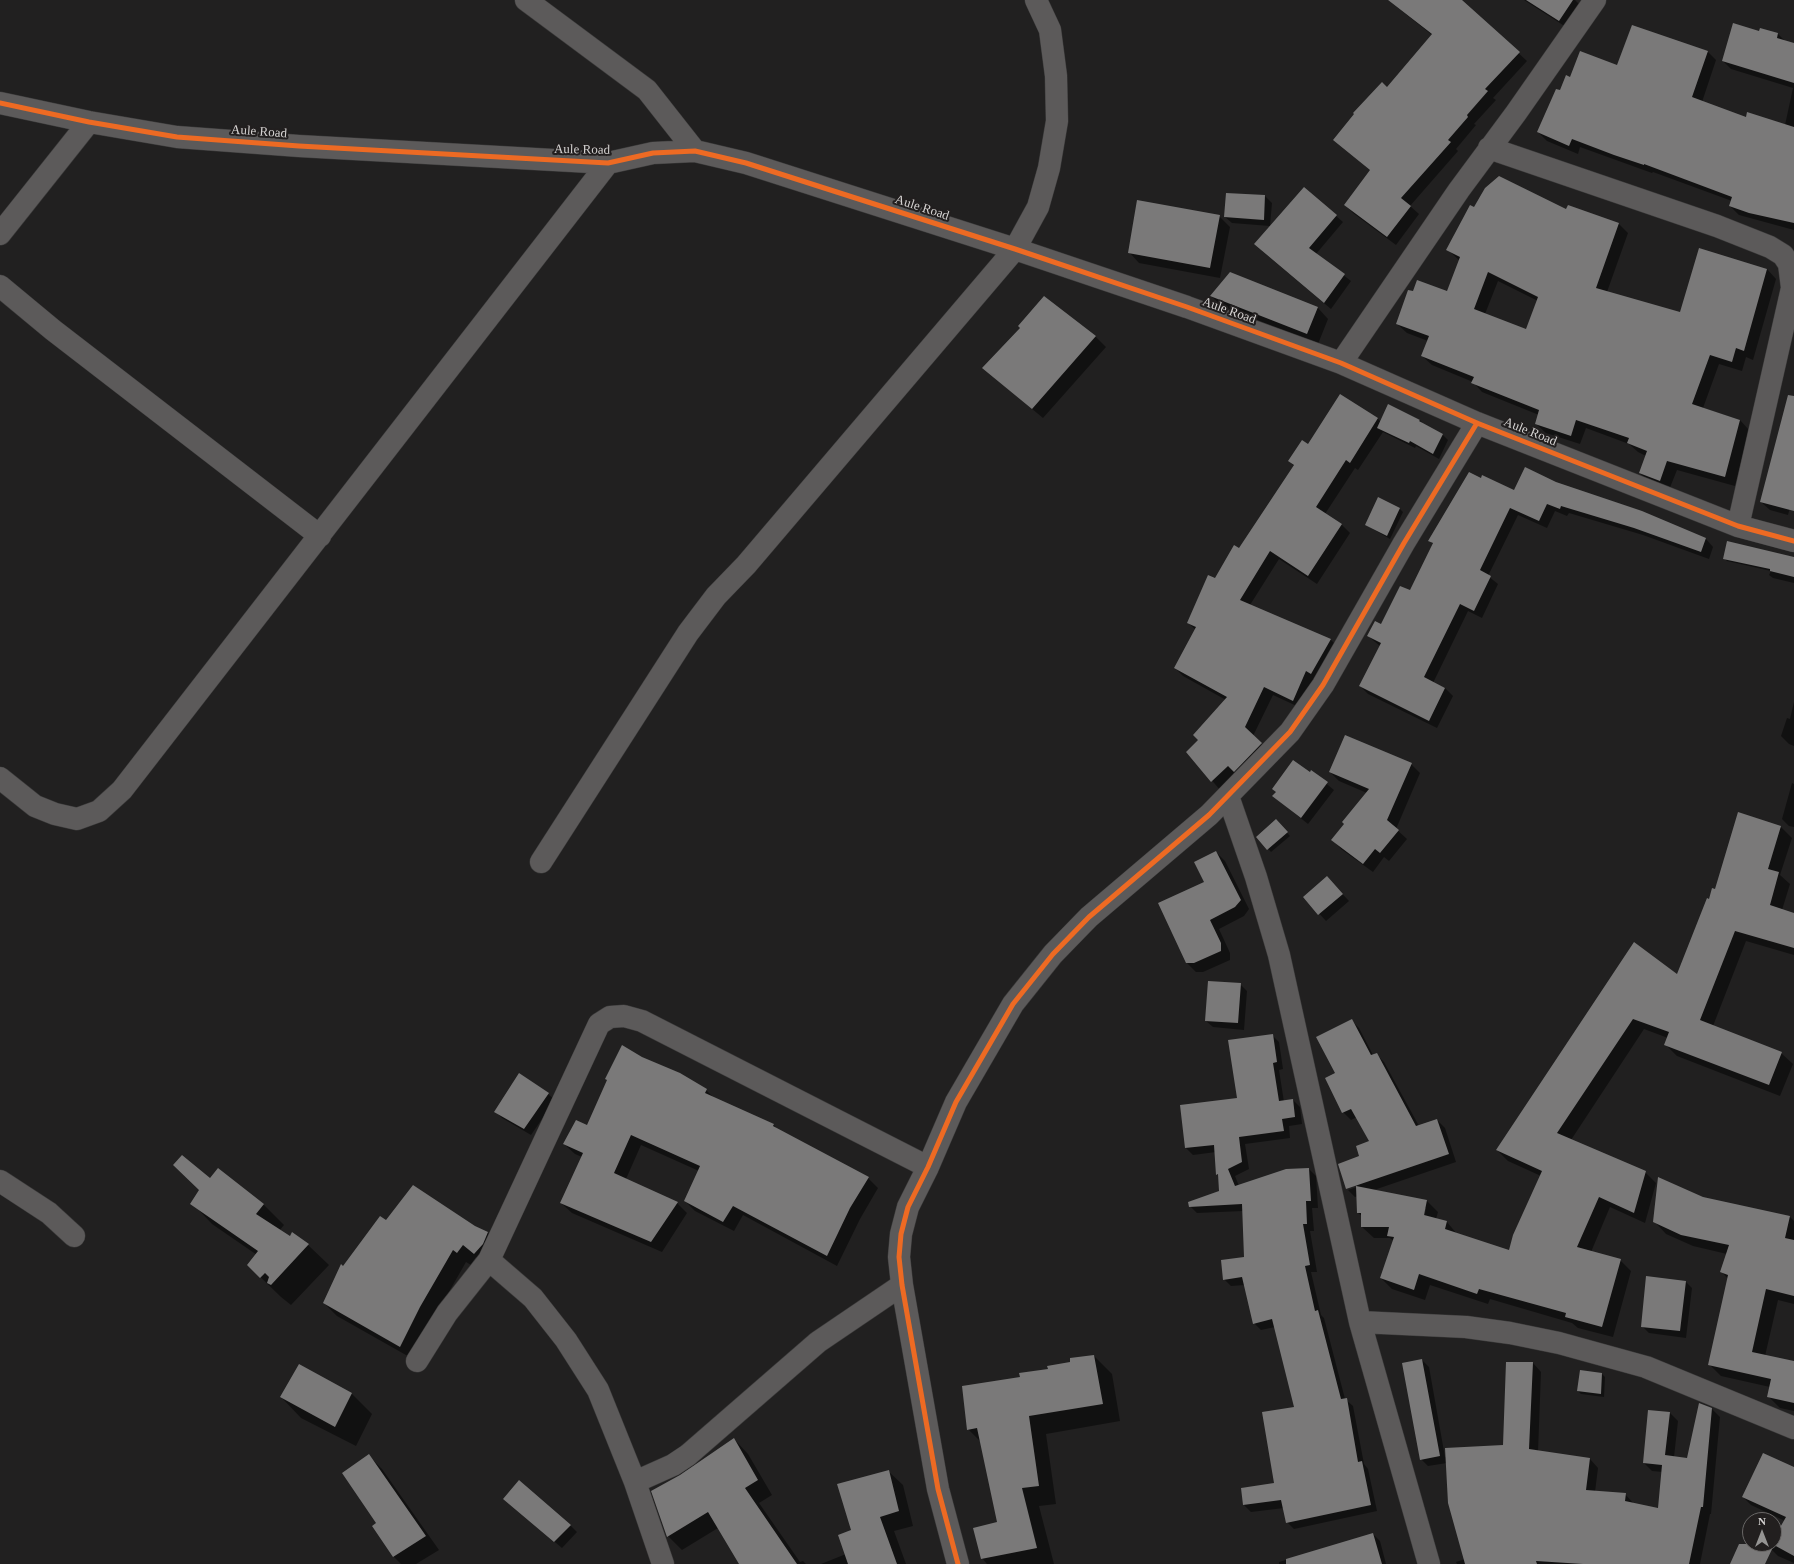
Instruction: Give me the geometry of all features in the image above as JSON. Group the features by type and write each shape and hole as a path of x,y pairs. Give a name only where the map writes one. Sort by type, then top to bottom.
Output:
{"street":[{"path":"526,0 646,90 695,151"},
{"path":"541,862 688,633 716,596 746,565 1015,249 1038,207 1049,168 1056,121 1056,76 1050,30 1036,0"},
{"path":"1341,362 1489,148 1516,113 1595,0"},
{"name":"Aule Road","path":"0,103 89,122 177,137 299,146 608,163 653,153 695,151 746,163 1015,249 1187,307 1341,362 1477,423 1738,526 1794,541"},
{"path":"0,234 89,122"},
{"path":"1489,148 1718,226 1754,240 1783,255 1789,264 1793,277 1792,288 1738,526"},
{"path":"0,778 35,806 55,814 77,819 99,811 122,790 608,163"},
{"path":"0,286 53,330 320,536"},
{"path":"958,1564 938,1489 902,1285 899,1257 900,1234 908,1207 928,1167 956,1102 1013,1004 1053,954 1089,917 1209,815 1290,732 1323,685 1404,544 1477,423"},
{"path":"1228,796 1256,876 1279,955 1360,1322 1429,1564"},
{"path":"417,1361 447,1313 489,1260 599,1024 610,1017 624,1016 642,1021 928,1167"},
{"path":"0,1181 49,1213 74,1236"},
{"path":"489,1260 533,1298 566,1340 598,1390 635,1482 663,1564"},
{"path":"635,1482 673,1466 688,1455 818,1342 902,1285"},
{"path":"1360,1322 1466,1327 1510,1333 1572,1346 1646,1367 1794,1428"}],"building":[{"path":"1388,0 1462,0 1520,52 1485,89 1488,91 1448,140 1451,142 1401,198 1411,206 1387,237 1344,205 1370,170 1333,140 1354,114 1353,113 1382,82 1387,87 1432,34"},
{"path":"1526,0 1573,0 1559,21"},
{"path":"1733,23 1759,31 1760,28 1778,33 1777,38 1794,43 1794,83 1722,61"},
{"path":"1632,25 1708,51 1692,97 1746,117 1747,112 1794,127 1794,223 1749,213 1729,206 1732,197 1572,139 1569,146 1537,132 1556,89 1560,90 1566,75 1570,77 1580,51 1617,65"},
{"path":"1499,176 1566,209 1568,205 1619,223 1596,288 1680,312 1699,248 1767,269 1744,351 1736,348 1732,362 1710,355 1692,404 1740,420 1725,477 1667,461 1660,481 1639,473 1647,451 1627,443 1629,438 1576,420 1571,436 1535,424 1539,410 1471,383 1474,377 1421,356 1429,336 1396,324 1408,290 1413,291 1417,280 1447,291 1460,257 1446,250 1470,205 1474,207 1485,188","holes":["1488,272 1538,297 1526,329 1474,309"]},
{"path":"1304,187 1337,215 1309,248 1345,274 1324,303 1254,244"},
{"path":"1226,193 1265,195 1264,220 1224,217"},
{"path":"1137,200 1220,215 1210,268 1128,253"},
{"path":"1230,272 1318,307 1307,334 1210,296"},
{"path":"1044,296 1096,336 1032,409 982,368 1020,328 1018,326"},
{"path":"1340,394 1378,418 1350,463 1346,460 1316,507 1342,524 1308,576 1270,551 1240,600 1331,639 1311,674 1306,671 1293,701 1264,687 1245,727 1262,743 1234,772 1228,766 1211,782 1186,752 1198,740 1193,735 1227,697 1174,668 1196,627 1187,623 1208,575 1215,578 1234,545 1239,548 1294,465 1288,461 1302,440 1308,444"},
{"path":"1788,395 1794,396 1794,511 1760,502"},
{"path":"1388,404 1420,420 1419,421 1443,434 1433,454 1410,441 1409,443 1377,428"},
{"path":"1525,467 1556,482 1642,511 1706,538 1701,552 1634,528 1561,506 1560,509 1547,504 1539,521 1510,508 1480,570 1491,576 1474,611 1460,604 1424,677 1445,688 1429,721 1359,686 1381,643 1367,636 1375,621 1381,624 1400,586 1410,590 1433,543 1428,541 1469,472 1481,478 1482,475 1514,490"},
{"path":"1378,497 1400,508 1387,536 1365,525"},
{"path":"1727,541 1794,557 1794,577 1770,571 1770,569 1723,559"},
{"path":"1345,735 1412,763 1387,820 1399,830 1380,853 1375,849 1363,864 1331,840 1344,824 1342,822 1369,789 1329,772"},
{"path":"1293,760 1328,782 1301,818 1272,796 1276,792 1272,789"},
{"path":"1738,812 1781,826 1768,869 1779,872 1770,905 1794,913 1794,948 1735,931 1700,1020 1782,1052 1769,1085 1664,1045 1669,1032 1633,1019 1557,1133 1646,1171 1634,1213 1599,1197 1577,1247 1621,1259 1602,1327 1565,1317 1566,1313 1479,1289 1477,1294 1419,1274 1414,1290 1380,1278 1394,1237 1387,1236 1389,1227 1361,1227 1361,1213 1357,1213 1356,1186 1427,1200 1424,1215 1447,1221 1445,1229 1509,1250 1513,1235 1542,1171 1496,1150 1634,942 1677,974 1707,898 1709,899 1712,888 1715,889"},
{"path":"1276,819 1288,832 1267,850 1256,837"},
{"path":"1216,851 1241,900 1235,907 1210,920 1221,943 1221,951 1194,963 1186,963 1158,903 1204,882 1194,862"},
{"path":"1327,876 1343,894 1318,915 1303,897"},
{"path":"1208,981 1241,983 1238,1023 1205,1021"},
{"path":"1352,1019 1371,1055 1377,1053 1416,1126 1437,1119 1449,1154 1346,1189 1338,1164 1359,1156 1356,1146 1369,1141 1351,1109 1342,1113 1325,1078 1335,1073 1316,1037"},
{"path":"1273,1034 1277,1062 1273,1063 1279,1101 1293,1099 1295,1117 1282,1119 1284,1131 1239,1137 1242,1162 1228,1169 1235,1186 1286,1169 1309,1168 1311,1201 1306,1201 1307,1224 1303,1224 1310,1265 1305,1266 1315,1311 1318,1310 1341,1399 1347,1398 1358,1462 1362,1461 1371,1505 1286,1523 1281,1500 1243,1505 1241,1488 1274,1483 1262,1412 1294,1407 1272,1319 1253,1324 1242,1277 1223,1280 1221,1260 1244,1257 1242,1204 1189,1207 1188,1202 1219,1191 1218,1174 1216,1175 1214,1145 1185,1148 1180,1105 1237,1098 1228,1040"},
{"path":"622,1045 642,1057 680,1073 707,1089 705,1093 774,1124 773,1126 869,1177 850,1208 827,1256 733,1206 723,1222 684,1201 700,1166 631,1135 614,1173 678,1202 651,1242 560,1203 583,1153 563,1144 576,1120 587,1125 607,1080 605,1079"},
{"path":"519,1073 549,1093 524,1129 494,1112"},
{"path":"182,1155 210,1178 218,1168 264,1204 256,1214 290,1236 292,1232 309,1244 271,1285 267,1283 269,1277 265,1273 260,1278 247,1265 258,1251 190,1204 199,1190 173,1165"},
{"path":"1658,1177 1703,1197 1790,1216 1785,1238 1794,1240 1794,1296 1766,1289 1752,1352 1794,1361 1794,1403 1767,1397 1771,1379 1708,1365 1728,1275 1720,1272 1729,1245 1681,1235 1653,1222"},
{"path":"413,1185 475,1226 488,1232 483,1244 474,1254 463,1245 457,1253 453,1250 420,1307 400,1347 323,1303 341,1264 343,1266 380,1216 386,1220"},
{"path":"1646,1276 1686,1281 1680,1331 1641,1327"},
{"path":"1094,1355 1103,1404 1029,1416 1039,1486 1022,1488 1037,1548 981,1559 973,1528 997,1522 977,1428 967,1430 962,1386 1020,1377 1019,1373 1048,1369 1047,1366 1070,1362 1070,1358"},
{"path":"1422,1359 1440,1456 1420,1460 1402,1363"},
{"path":"1506,1362 1533,1362 1529,1449 1590,1458 1586,1490 1626,1493 1625,1501 1658,1508 1662,1465 1643,1463 1648,1410 1670,1412 1665,1455 1687,1458 1699,1403 1712,1408 1703,1507 1701,1507 1689,1564 1583,1564 1536,1561 1537,1564 1465,1564 1448,1503 1445,1448 1503,1445"},
{"path":"299,1364 352,1393 335,1427 280,1397"},
{"path":"1580,1370 1602,1373 1601,1394 1577,1391"},
{"path":"734,1438 758,1480 745,1488 797,1564 739,1564 708,1512 667,1537 651,1491 680,1475"},
{"path":"1763,1453 1794,1467 1794,1556 1782,1549 1782,1524 1786,1517 1782,1515 1782,1512 1775,1512 1742,1497"},
{"path":"369,1454 426,1536 393,1557 372,1526 376,1523 342,1473"},
{"path":"889,1470 899,1511 880,1517 897,1564 848,1564 838,1535 851,1530 837,1484"},
{"path":"519,1480 571,1525 554,1542 503,1499"},
{"path":"1373,1533 1382,1564 1286,1564 1286,1559"},
{"path":"1739,1544 1742,1544 1742,1552 1771,1552 1765,1564 1730,1564"}],"cycle path":[{"path":"0,103 89,122 177,137 299,146 608,163 653,153 695,151 746,163 1015,249 1187,307 1341,363 1477,423 1738,526 1794,541"},
{"path":"958,1564 938,1489 902,1285 899,1257 901,1234 908,1207 928,1167 956,1102 1013,1004 1053,954 1089,917 1209,815 1290,732 1323,685 1404,543 1477,423"}]}
